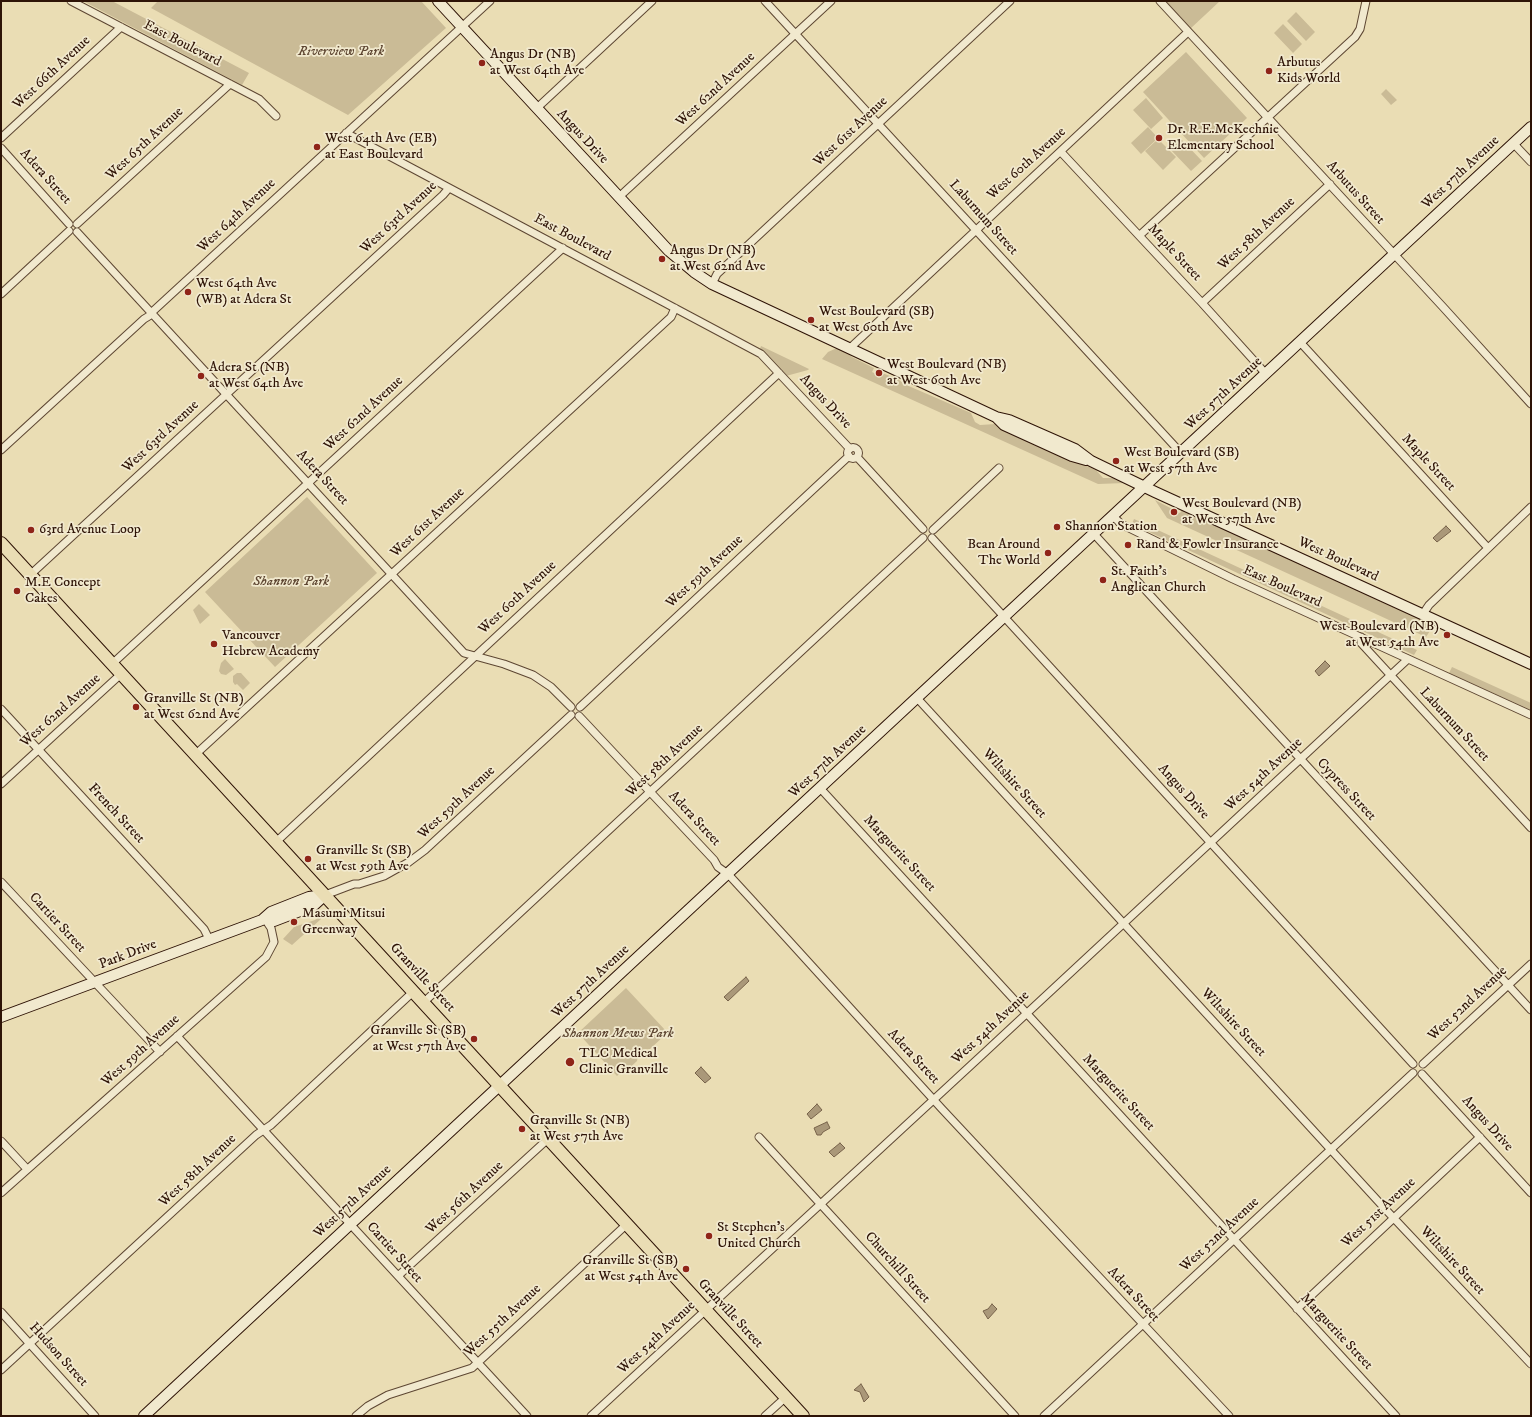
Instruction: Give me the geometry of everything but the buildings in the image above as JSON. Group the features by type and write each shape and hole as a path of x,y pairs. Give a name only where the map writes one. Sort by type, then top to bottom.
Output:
{"highway":[{"name":"Granville Street","path":"1,544 804,1416"}],"street":[{"name":"East Boulevard","path":"71,1 259,99 276,116"},
{"name":"Angus Drive","path":"438,1 680,262 712,284"},
{"name":"West 64th Avenue","path":"1,450 144,319 147,318 151,312 490,1"},
{"path":"537,108 652,1"},
{"name":"Laburnum Street","path":"766,1 1181,453"},
{"name":"West 62nd Avenue","path":"619,197 831,1"},
{"name":"West 61st Avenue","path":"712,284 717,274 1010,1"},
{"name":"Arbutus Street","path":"1160,1 1531,404"},
{"path":"1140,235 1355,37 1360,29 1366,1"},
{"name":"West 66th Avenue","path":"1,139 121,27"},
{"name":"West 60th Avenue","path":"849,349 1188,32"},
{"name":"West 65th Avenue","path":"72,229 79,228 77,224 230,84"},
{"name":"West 57th Avenue","path":"144,1416 1531,127"},
{"name":"East Boulevard","path":"346,133 761,354 779,374"},
{"path":"1,139 1,147"},
{"path":"1514,143 1531,162"},
{"name":"Adera Street","path":"1,147 72,229 227,394 464,653 504,664 533,675 551,687 571,707"},
{"name":"Maple Street","path":"1061,152 1140,235 1266,374"},
{"name":"West 58th Avenue","path":"1202,303 1330,184"},
{"name":"West 63rd Avenue","path":"30,575 449,188"},
{"path":"1,294 72,229"},
{"name":"West 62nd Avenue","path":"112,664 563,248"},
{"name":"West Boulevard","path":"712,284 996,417 1009,420 1075,449 1091,461 1144,486 1531,664"},
{"path":"144,319 145,306"},
{"name":"West 61st Avenue","path":"196,754 671,317 675,308"},
{"name":"Maple Street","path":"1300,342 1488,548"},
{"name":"Angus Drive","path":"779,374 849,453"},
{"name":"West 60th Avenue","path":"276,842 779,374"},
{"path":"849,453 852,458 857,457 923,529 922,534 924,538 928,540 932,538 934,534 933,530 999,468"},
{"name":"West 59th Avenue","path":"580,707 849,453"},
{"path":"1423,614 1428,605 1531,507"},
{"name":"East Boulevard","path":"1113,516 1121,524 1233,579 1531,715"},
{"path":"923,529 928,528 933,530"},
{"name":"Cypress Street","path":"1094,534 1531,1010"},
{"name":"West 58th Avenue","path":"424,1002 924,538"},
{"name":"Angus Drive","path":"932,538 1413,1064"},
{"name":"Laburnum Street","path":"1361,637 1361,643 1531,828"},
{"name":"West 54th Avenue","path":"592,1416 1408,659"},
{"name":"West 62nd Avenue","path":"1,784 121,674"},
{"name":"Wiltshire Street","path":"917,698 1394,1218 1531,1364"},
{"path":"575,705 580,707 581,711 579,716 576,717 571,715 569,710 571,707 575,705"},
{"name":"French Street","path":"1,709 204,929 210,939"},
{"name":"West 59th Avenue","path":"325,895 354,884 359,884 384,876 398,869 425,850 571,715"},
{"name":"Adera Street","path":"579,716 714,860 718,867 728,874 934,1099 1229,1416"},
{"name":"Marguerite Street","path":"820,788 1396,1416"},
{"name":"Cartier Street","path":"1,882 160,1052"},
{"name":"Park Drive","path":"1,1017 265,919 274,921 313,906 325,895"},
{"name":"West 59th Avenue","path":"1,1193 270,952 274,942 274,935 265,919"},
{"name":"West 52nd Avenue","path":"1423,1064 1531,964"},
{"name":"West 58th Avenue","path":"1,1370 414,991"},
{"name":"Cartier Street","path":"177,1036 527,1416"},
{"path":"1418,1062 1423,1064 1425,1069 1422,1074 1414,1074 1411,1069 1413,1064 1418,1062"},
{"name":"West 52nd Avenue","path":"1044,1416 1414,1074"},
{"name":"Angus Drive","path":"1422,1074 1531,1193"},
{"name":"Churchill Street","path":"759,1137 1014,1416"},
{"name":"West 51st Avenue","path":"1297,1308 1480,1137"},
{"name":"West 56th Avenue","path":"398,1276 549,1138"},
{"path":"1,1140 27,1169"},
{"name":"West 55th Avenue","path":"356,1416 368,1406 388,1395 470,1369 627,1224"},
{"name":"Hudson Street","path":"1,1312 95,1416"},
{"path":"765,1416 786,1397"}],"green space":[{"path":"83,1 112,1 249,73 242,85"},
{"name":"Riverview Park","path":"158,1 421,1 446,28 348,115 151,8"},
{"path":"1164,1 1220,1 1190,29"},
{"path":"1296,12 1315,32 1306,41 1287,21"},
{"path":"1283,24 1302,44 1293,53 1274,33"},
{"path":"1186,52 1247,118 1204,158 1143,92"},
{"path":"1386,89 1397,100 1391,105 1381,94"},
{"path":"1146,98 1163,118 1151,129 1133,110"},
{"path":"1148,127 1158,138 1141,154 1131,143"},
{"path":"1158,139 1176,157 1163,170 1145,151"},
{"path":"1181,139 1202,161 1191,171 1170,149"},
{"path":"761,346 809,369 786,376 760,349"},
{"path":"837,348 874,368 872,372 880,376 882,373 898,379 904,384 971,413 975,422 980,425 996,424 1096,470 1103,478 1113,478 1125,483 1098,484 822,359 828,352"},
{"name":"Shannon Park","path":"307,497 377,573 275,667 205,592"},
{"path":"1155,500 1180,513 1182,510 1397,609 1401,609 1420,617 1422,621 1433,626 1426,637 1167,518"},
{"path":"1134,519 1417,650 1414,655 1132,524"},
{"path":"199,604 210,615 200,624 193,610"},
{"path":"225,659 234,669 226,675 221,674 219,671 221,663"},
{"path":"1452,667 1531,703 1531,710 1449,673"},
{"path":"237,673 241,673 250,683 243,690 233,682 233,676"},
{"path":"321,916 321,919 292,945 283,939 294,927 315,920"},
{"name":"Shannon Mews Park","path":"626,988 666,1031 663,1033 665,1035 650,1049 645,1049 641,1052 637,1061 623,1074 621,1072 617,1076 578,1033"}],"shaded area":[{"path":"1446,526 1451,531 1437,542 1433,538"},
{"path":"1325,661 1330,666 1319,676 1315,671"},
{"path":"746,977 749,981 728,1001 724,997"},
{"path":"701,1067 711,1078 705,1083 695,1073"},
{"path":"817,1104 822,1110 811,1119 807,1114"},
{"path":"827,1122 830,1128 821,1135 817,1135 814,1128"},
{"path":"840,1143 845,1148 834,1157 829,1152"},
{"path":"992,1304 997,1309 988,1319 983,1311 988,1309"},
{"path":"861,1384 869,1397 864,1402 860,1392 854,1390"}],"place":[{"name":"Angus Dr (NB) at West 64th Ave","path":"482,63"},
{"name":"Arbutus Kids World","path":"1269,71"},
{"name":"Dr. R.E.McKechnie Elementary School","path":"1159,138"},
{"name":"West 64th Ave (EB) at East Boulevard","path":"317,147"},
{"name":"Angus Dr (NB) at West 62nd Ave","path":"662,259"},
{"name":"West 64th Ave (WB) at Adera St","path":"188,292"},
{"name":"West Boulevard (SB) at West 60th Ave","path":"811,320"},
{"name":"West Boulevard (NB) at West 60th Ave","path":"879,373"},
{"name":"Adera St (NB) at West 64th Ave","path":"201,376"},
{"name":"West Boulevard (SB) at West 57th Ave","path":"1116,461"},
{"name":"West Boulevard (NB) at West 57th Ave","path":"1174,512"},
{"name":"Shannon Station","path":"1057,527"},
{"name":"63rd Avenue Loop","path":"31,530"},
{"name":"Rand & Fowler Insurance","path":"1128,545"},
{"name":"Bean Around The World","path":"1048,553"},
{"name":"St. Faith's Anglican Church","path":"1103,580"},
{"name":"M.E Concept Cakes","path":"17,591"},
{"name":"West Boulevard (NB) at West 54th Ave","path":"1447,635"},
{"name":"Vancouver Hebrew Academy","path":"214,644"},
{"name":"Granville St (NB) at West 62nd Ave","path":"136,707"},
{"name":"Granville St (SB) at West 59th Ave","path":"308,859"},
{"name":"Masumi Mitsui Greenway","path":"294,922"},
{"name":"Granville St (SB) at West 57th Ave","path":"474,1039"},
{"name":"TLC Medical Clinic Granville","path":"570,1062"},
{"name":"Granville St (NB) at West 57th Ave","path":"522,1129"},
{"name":"St Stephen's United Church","path":"709,1236"},
{"name":"Granville St (SB) at West 54th Ave","path":"686,1269"}]}
